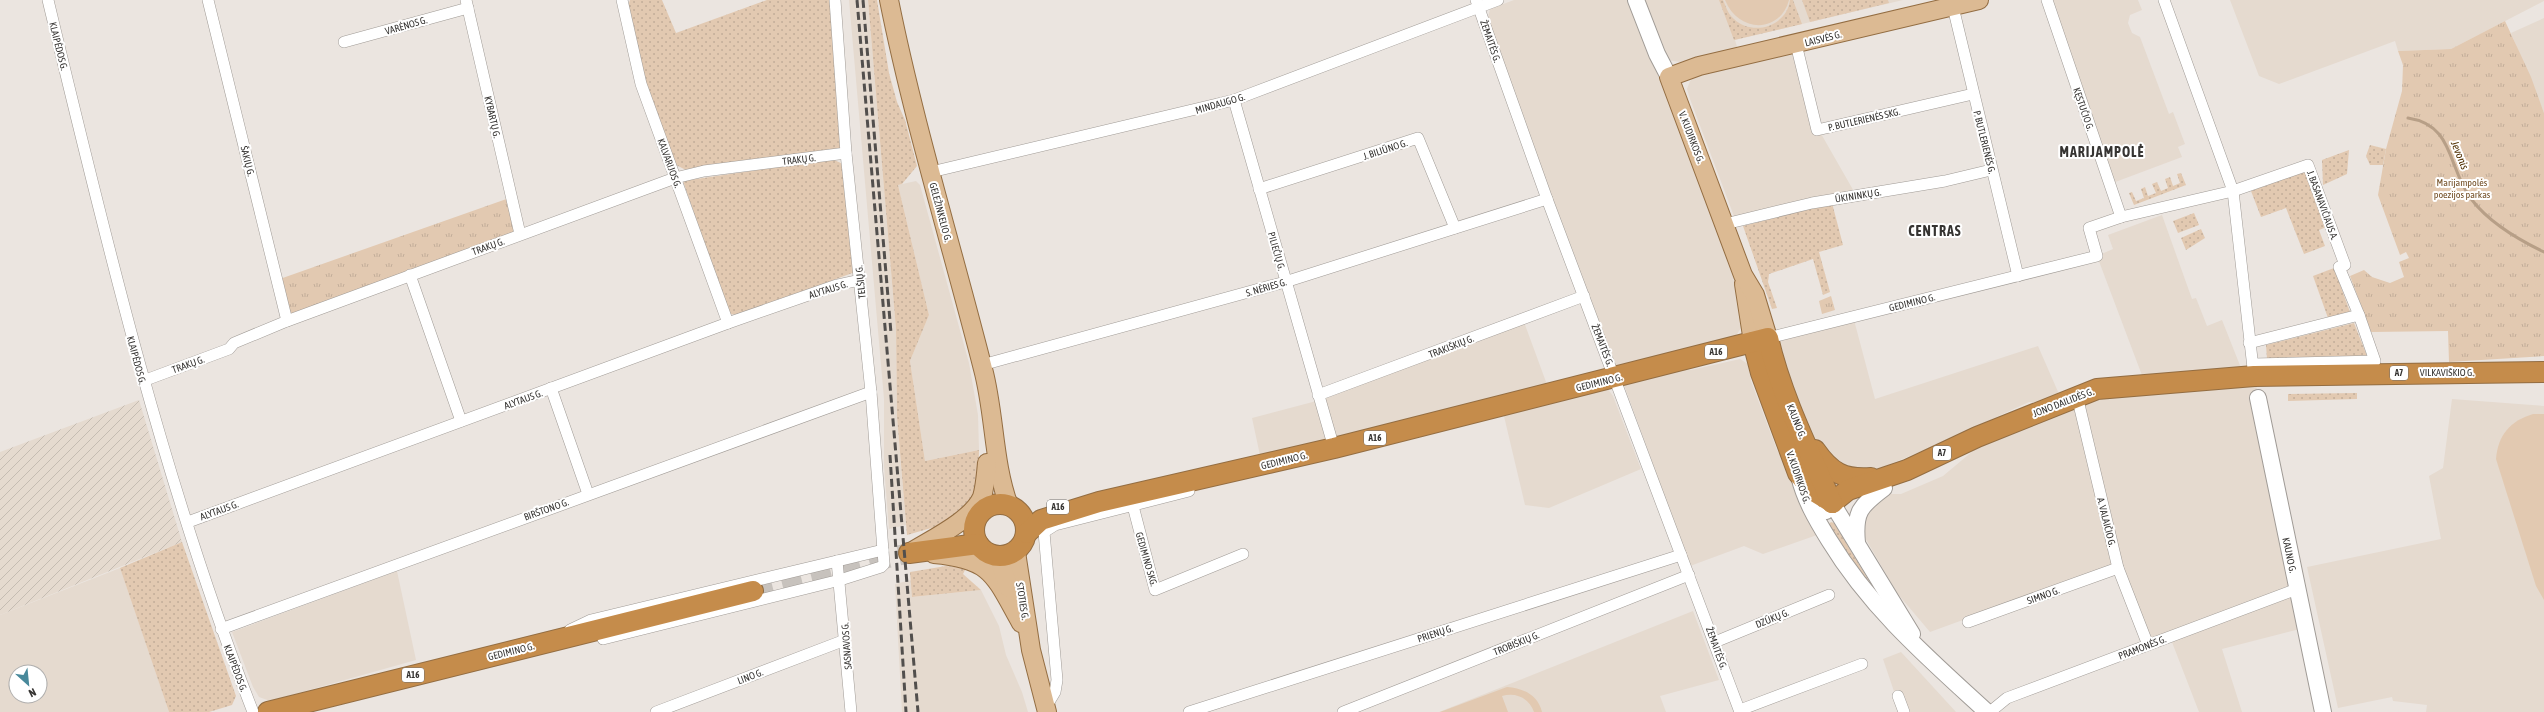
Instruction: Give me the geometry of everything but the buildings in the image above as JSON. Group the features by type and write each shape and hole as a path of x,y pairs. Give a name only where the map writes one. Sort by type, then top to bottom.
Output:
{"highway":[{"name":"GEDIMINO G.","path":"1027,533 1041,520 1098,502 1334,448 1615,378 1760,340"},
{"name":"KAUNO G.","path":"1760,340 1772,358 1798,425 1832,503"},
{"name":"V. KUDIRKOS G.","path":"1760,340 1760,373 1798,473"},
{"name":"VILKAVIŠKIO G.","path":"2253,369 2544,372"},
{"name":"JONO DAILIDĖS G.","path":"1881,483 1977,436 2097,389 2253,369"},
{"path":"1798,425 1818,454 1838,474 1856,479 1881,483"},
{"path":"1798,473 1812,490 1832,503 1848,490 1881,483"},
{"name":"GEDIMINO G.","path":"1013,508 1098,502"},
{"path":"1002,504 1013,508 1026,524 1027,533 1025,540 1007,554 983,550 976,536 976,520 987,508 1002,504"},
{"path":"915,551 976,536"},
{"name":"GEDIMINO G.","path":"268,712 753,591"}],"main road":[{"name":"GELEŽINKELIO G.","path":"889,0 931,172 982,365 1002,487 1013,508"},
{"name":"V. KUDIRKOS G.","path":"1636,0 1659,59 1669,77 1725,224 1743,275 1744,299 1760,340"},
{"name":"LAISVĖS G.","path":"1669,77 1694,67 1978,0"},
{"path":"1659,59 1678,67 1694,67"},
{"name":"KAUNO G.","path":"2258,398 2323,712"},
{"name":"GELEŽINKELIO G.","path":"987,508 990,488 988,463 992,424"},
{"path":"915,551 953,526 978,503 982,496 988,463"},
{"name":"V. KUDIRKOS G.","path":"1798,473 1806,498 1824,533 1873,602 1890,622 1988,712"},
{"path":"1857,544 1856,516 1865,502 1881,483"},
{"name":"V. KUDIRKOS G.","path":"1832,503 1920,648"},
{"path":"1824,533 1824,519 1832,503"},
{"path":"915,551 960,557 982,565 1000,584 1021,623"},
{"name":"STOTIES G.","path":"1007,554 1021,623 1031,650"},
{"name":"STOTIES G.","path":"1007,554 1046,710"}],"street":[{"name":"KLAIPĖDOS G.","path":"48,0 142,381 221,629 253,712"},
{"name":"ŠAKIŲ G.","path":"208,0 287,322"},
{"name":"KALVARIJOS G.","path":"622,0 641,84 728,323"},
{"name":"TELŠIŲ G.","path":"834,0 846,153 871,392 884,564 881,567 840,580"},
{"name":"MINDAUGO G.","path":"931,172 1234,100 1478,4 1498,0"},
{"name":"KĘSTUČIO G.","path":"2047,0 2121,217"},
{"path":"2164,0 2233,191 2249,343 2253,369 2375,361 2359,316 2249,343"},
{"name":"VARĖNOS G.","path":"344,42 467,4"},
{"name":"KYBARTŲ G.","path":"467,4 520,234"},
{"name":"ŽEMAITĖS G.","path":"1478,4 1547,199 1740,711"},
{"name":"P. BUTLERIENĖS G.","path":"1953,7 1991,170 2018,276"},
{"name":"P. BUTLERIENĖS SKG.","path":"1796,44 1816,130 1973,94"},
{"name":"PILIEČIŲ G.","path":"1234,100 1285,282 1334,448"},
{"name":"J. BILIŪNO G.","path":"1259,189 1418,138 1455,228"},
{"name":"TRAKŲ G.","path":"142,381 229,349 234,343 410,275 675,178 704,171 846,153"},
{"name":"J. BASANAVIČIAUS A.","path":"2097,256 2089,228 2121,217 2233,191 2308,165 2345,264 2339,267 2359,316"},
{"name":"ŪKININKŲ G.","path":"1725,224 1812,202 1945,181 1991,170"},
{"name":"S. NĖRIES G.","path":"982,365 1285,282 1547,199"},
{"name":"GEDIMINO G.","path":"1760,340 2097,256"},
{"path":"410,275 461,421"},
{"name":"ALYTAUS G.","path":"188,522 728,323 837,285 860,280"},
{"name":"TRAKIŠKIŲ G.","path":"1318,395 1584,296"},
{"path":"551,388 588,494"},
{"name":"BIRŠTONO G.","path":"221,629 871,392"},
{"name":"A. VALAIČIO G.","path":"2077,396 2118,568 2148,645"},
{"path":"1046,710 1055,692 1057,680 1044,532 1055,525 1197,489 1207,478"},
{"name":"GEDIMINO SKG.","path":"1133,506 1155,590 1243,554"},
{"path":"558,639 572,628 591,620 883,550"},
{"name":"PRIENŲ G.","path":"1189,712 1682,555"},
{"name":"SASNAVOS G.","path":"837,561 840,580 851,712"},
{"name":"SIMNO G.","path":"1968,622 2118,568"},
{"name":"TROBIŠKIŲ G.","path":"1343,712 1689,575"},
{"path":"558,639 578,642 596,640 840,580"},
{"name":"PRAMONĖS G.","path":"1988,712 2007,698 2297,589"},
{"name":"DZŪKŲ G.","path":"1715,642 1829,595"},
{"name":"LINO G.","path":"656,712 845,640"},
{"path":"1740,711 1862,664"},
{"path":"1898,696 1904,712"}],"shaded area":[{"path":"849,0 868,0 896,329 897,417 906,525 889,529 884,466 884,399"},
{"path":"1514,0 1630,0 1737,285 1743,325 1735,337 1620,369 1615,365 1487,22 1490,9"},
{"path":"1642,0 1903,0 1735,40 1738,50 1680,62 1667,60"},
{"path":"2047,0 2138,0 2142,10 2130,15 2128,23 2132,33 2140,37 2169,114 2173,112 2185,144 2178,147 2182,157 2110,184"},
{"path":"2230,0 2544,1 2451,49 2398,51 2395,41 2279,84 2259,76"},
{"path":"2544,18 2544,113 2511,33"},
{"path":"1798,49 1820,132 1856,195 1735,219 1687,89 1690,81 1695,76"},
{"path":"916,181 920,185 969,363 978,415 979,450 925,461 910,361 929,315 898,185"},
{"path":"2162,215 2192,299 2196,298 2207,326 2222,320 2241,368 2143,378 2097,256 2113,249 2108,235"},
{"path":"1854,320 1875,399 2038,346 2059,394 2038,402 2029,402 1927,449 1861,476 1852,475 1815,444 1774,340"},
{"path":"1524,322 1549,390 1261,460 1252,418 1324,399"},
{"path":"1740,359 1748,364 1751,381 1777,450 1787,466 1817,535 1763,554 1744,546 1690,566 1624,385 1681,369 1691,370"},
{"path":"2256,385 2300,629 2222,649 2242,712 2199,712 2170,637 2150,640 2122,562 1930,632 1897,593 1860,529 1866,508 1887,494 1901,494 1943,476 1986,440 2088,402 2128,394"},
{"path":"1607,388 1613,396 1641,469 1549,508 1525,505 1503,412"},
{"path":"2452,399 2544,406 2544,712 2426,712 2427,705 2393,701 2392,697 2338,708 2307,567 2441,539 2429,476 2443,468"},
{"path":"139,400 182,542 0,615 0,452"},
{"path":"120,568 169,712 0,712 0,615"},
{"path":"397,571 416,660 270,701 259,697 253,687 232,632"},
{"path":"911,580 913,597 981,590 999,626 1006,655 1022,692 1028,712 902,712 895,584"},
{"path":"1693,611 1719,680 1660,696 1666,712 1439,712"},
{"path":"1901,652 1956,712 1901,712 1883,659"}],"green space":[{"path":"630,0 662,0 676,33 767,0 830,0 841,147 837,150 686,170 674,164 645,85 628,6"},
{"path":"868,0 877,0 889,73 897,102 905,120 917,166 902,184 898,185 929,315 910,361 925,461 979,450 978,491 959,515 945,524 907,535 897,417 896,329"},
{"path":"1719,0 1723,0 1727,10 1734,19 1750,27 1759,28 1776,22 1788,9 1790,0 1793,0 1802,24 1734,40"},
{"path":"1725,0 1789,0 1784,11 1777,19 1768,24 1758,25 1739,19 1731,11"},
{"path":"1802,0 1888,0 1889,3 1810,22"},
{"name":"Marijampolės poezijos parkas","path":"2505,21 2531,77 2544,113 2544,356 2449,362 2448,331 2371,332 2350,276 2364,270 2372,277 2390,283 2404,277 2399,262 2409,258 2406,252 2400,255 2378,195 2386,149 2402,91 2403,65 2398,51 2451,49"},
{"path":"2370,145 2386,149 2383,165 2370,165 2366,156"},
{"path":"2349,150 2347,174 2323,185 2322,160"},
{"path":"832,159 843,164 855,272 739,315 729,314 683,181"},
{"path":"2308,169 2329,226 2319,230 2325,246 2304,254 2286,208 2261,217 2251,191"},
{"path":"2181,173 2186,185 2134,205 2129,193 2132,192 2136,201 2144,198 2141,189 2145,187 2148,196 2156,193 2152,184 2157,182 2161,191 2168,188 2165,179 2170,177 2173,186 2180,183 2177,174"},
{"path":"512,197 520,234 287,321 277,280"},
{"path":"1832,203 1843,245 1819,252 1830,292 1823,295 1813,259 1769,274 1768,282 1777,308 1772,309 1743,226"},
{"path":"2194,213 2199,225 2178,233 2173,221"},
{"path":"2201,229 2205,238 2186,250 2181,238"},
{"path":"2334,268 2350,312 2328,318 2313,276"},
{"path":"1831,296 1835,310 1822,314 1819,301"},
{"path":"2354,323 2367,356 2267,359 2266,345"},
{"path":"2357,393 2357,399 2288,401 2288,394"},
{"path":"2533,414 2544,414 2544,600 2536,586 2496,459 2499,443 2507,430 2518,421"},
{"path":"1831,522 1834,523 1875,591 1868,586 1829,524"},
{"path":"182,542 236,696 232,705 209,712 169,712 120,568"},
{"path":"946,566 966,568 963,574 981,590 912,597 910,572"},
{"path":"1507,687 1519,689 1529,694 1537,701 1542,712 1534,712 1529,703 1521,697 1507,695 1502,696 1508,712 1440,712"}],"waterway":[{"name":"Jevonis","path":"2408,118 2423,122 2434,129 2448,150 2464,188 2472,200 2487,216 2505,230 2544,252"}],"tunnel":[{"path":"753,591 909,553"}],"railway":[{"path":"857,0 918,712"},
{"path":"863,0 891,333"},
{"path":"890,455 906,712"}],"district":[{"name":"MARIJAMPOLĖ","path":"2102,152"},
{"name":"CENTRAS","path":"1935,231"}]}
